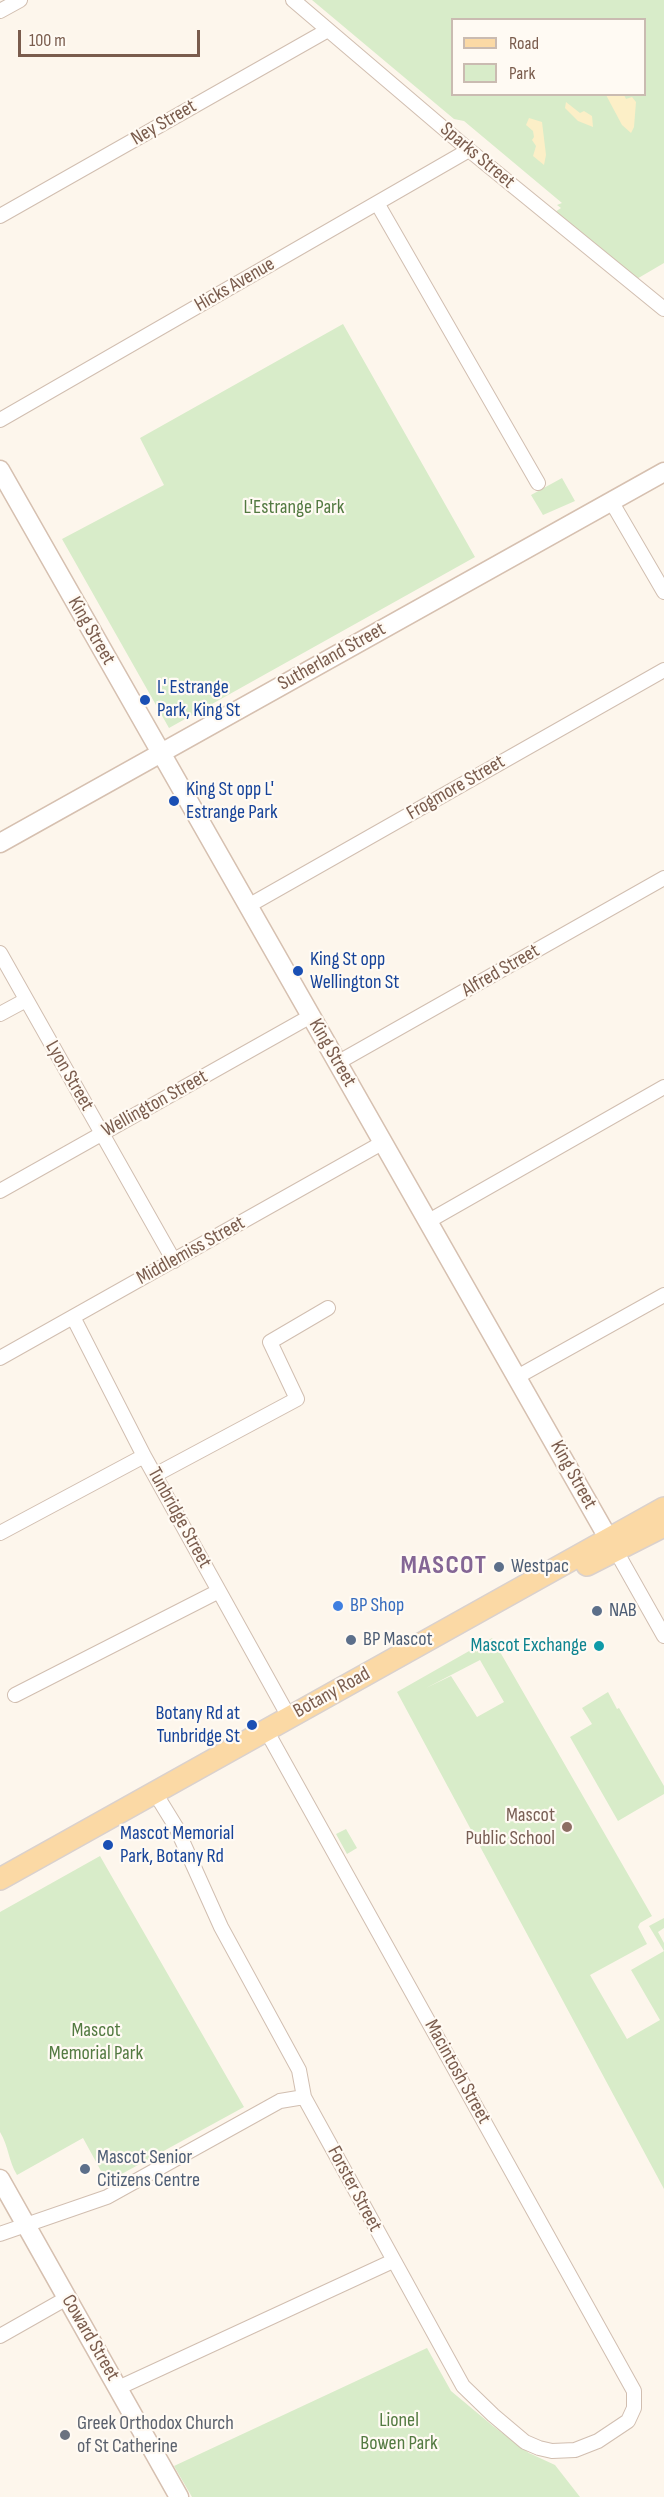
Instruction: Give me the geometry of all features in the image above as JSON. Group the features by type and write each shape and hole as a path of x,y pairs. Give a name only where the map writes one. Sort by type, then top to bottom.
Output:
{"main road":[{"name":"King Street","path":"0,470 612,1545"},
{"name":"Sutherland Street","path":"0,843 664,472"},
{"name":"Botany Road","path":"0,1879 289,1717 612,1545 664,1508"},
{"name":"Botany Road","path":"0,1893 271,1739 598,1559 612,1545 664,1526"},
{"name":"Coward Street","path":"0,2179 179,2497"}],"street":[{"path":"0,11 20,0"},
{"name":"Sparks Street","path":"293,0 469,150 664,309"},
{"name":"Ney Street","path":"0,216 328,30"},
{"name":"Hicks Avenue","path":"0,420 469,150"},
{"path":"377,203 538,483"},
{"path":"611,501 664,592"},
{"name":"Frogmore Street","path":"248,906 664,670"},
{"name":"Alfred Street","path":"337,1063 664,878"},
{"name":"Lyon Street","path":"0,953 174,1261"},
{"path":"0,1014 26,1000"},
{"name":"Wellington Street","path":"0,1191 311,1016"},
{"path":"427,1222 664,1087"},
{"name":"Middlemiss Street","path":"0,1358 382,1143"},
{"path":"517,1377 664,1295"},
{"path":"155,1475 297,1399 270,1342 328,1308"},
{"name":"Tunbridge Street","path":"73,1317 144,1456 289,1717"},
{"path":"0,1533 144,1456"},
{"name":"King Street","path":"612,1545 664,1636"},
{"path":"15,1695 219,1591"},
{"name":"Macintosh Street","path":"271,1739 634,2391 634,2408"},
{"name":"Forster Street","path":"160,1801 176,1827 221,1927 299,2070 304,2097 463,2386 525,2442 552,2451 575,2450 588,2446 628,2421 634,2408"},
{"path":"0,2234 107,2197 280,2101 304,2097"},
{"path":"118,2388 393,2261"},
{"path":"0,2336 67,2298"}],"green space":[{"path":"312,0 664,0 664,263 635,280 555,212 561,208 557,205 562,203 464,121 454,119"},
{"name":"L'Estrange Park","path":"343,324 475,557 169,728 62,539 164,485 140,438"},
{"path":"562,478 575,501 543,515 531,495"},
{"name":"Mascot Public School","path":"492,1638 652,1916 640,1923 638,1927 647,1944 590,1975 627,2039 660,2020 631,1970 664,1951 664,2189 397,1692","holes":["480,1660 504,1702 477,1717 451,1676 426,1688"]},
{"path":"608,1692 664,1786 664,1794 618,1821 570,1737 592,1724 582,1708"},
{"path":"346,1829 357,1848 347,1854 336,1834"},
{"name":"Mascot Memorial Park","path":"100,1856 244,2107 107,2182 83,2138 17,2175 0,2132 0,1912"},
{"path":"664,1918 664,1928 658,1932 664,1943 664,1951 649,1926"},
{"name":"Lionel Bowen Park","path":"427,2348 451,2391 529,2453 555,2465 580,2497 192,2497 174,2466"}],"sand":[{"path":"607,96 624,96 626,99 632,97 636,102 634,127 631,133 622,125"},
{"path":"566,102 580,113 584,111 592,116 593,127 578,121 565,108"},
{"path":"529,118 542,122 546,155 544,165 533,156 536,146 532,140 533,131 526,125"}],"place":[{"name":"L' Estrange Park, King St","path":"145,700"},
{"name":"King St opp L' Estrange Park","path":"174,801"},
{"name":"King St opp Wellington St","path":"298,971"},
{"name":"Westpac","path":"499,1567"},
{"name":"BP Shop","path":"338,1606"},
{"name":"NAB","path":"597,1611"},
{"name":"BP Mascot","path":"351,1640"},
{"name":"Mascot Exchange","path":"599,1646"},
{"name":"Botany Rd at Tunbridge St","path":"252,1725"},
{"name":"Mascot Public School","path":"567,1827"},
{"name":"Mascot Memorial Park, Botany Rd","path":"108,1845"},
{"name":"Mascot Senior Citizens Centre","path":"85,2169"},
{"name":"Greek Orthodox Church of St Catherine","path":"65,2435"}],"district":[{"name":"MASCOT","path":"444,1566"}]}
